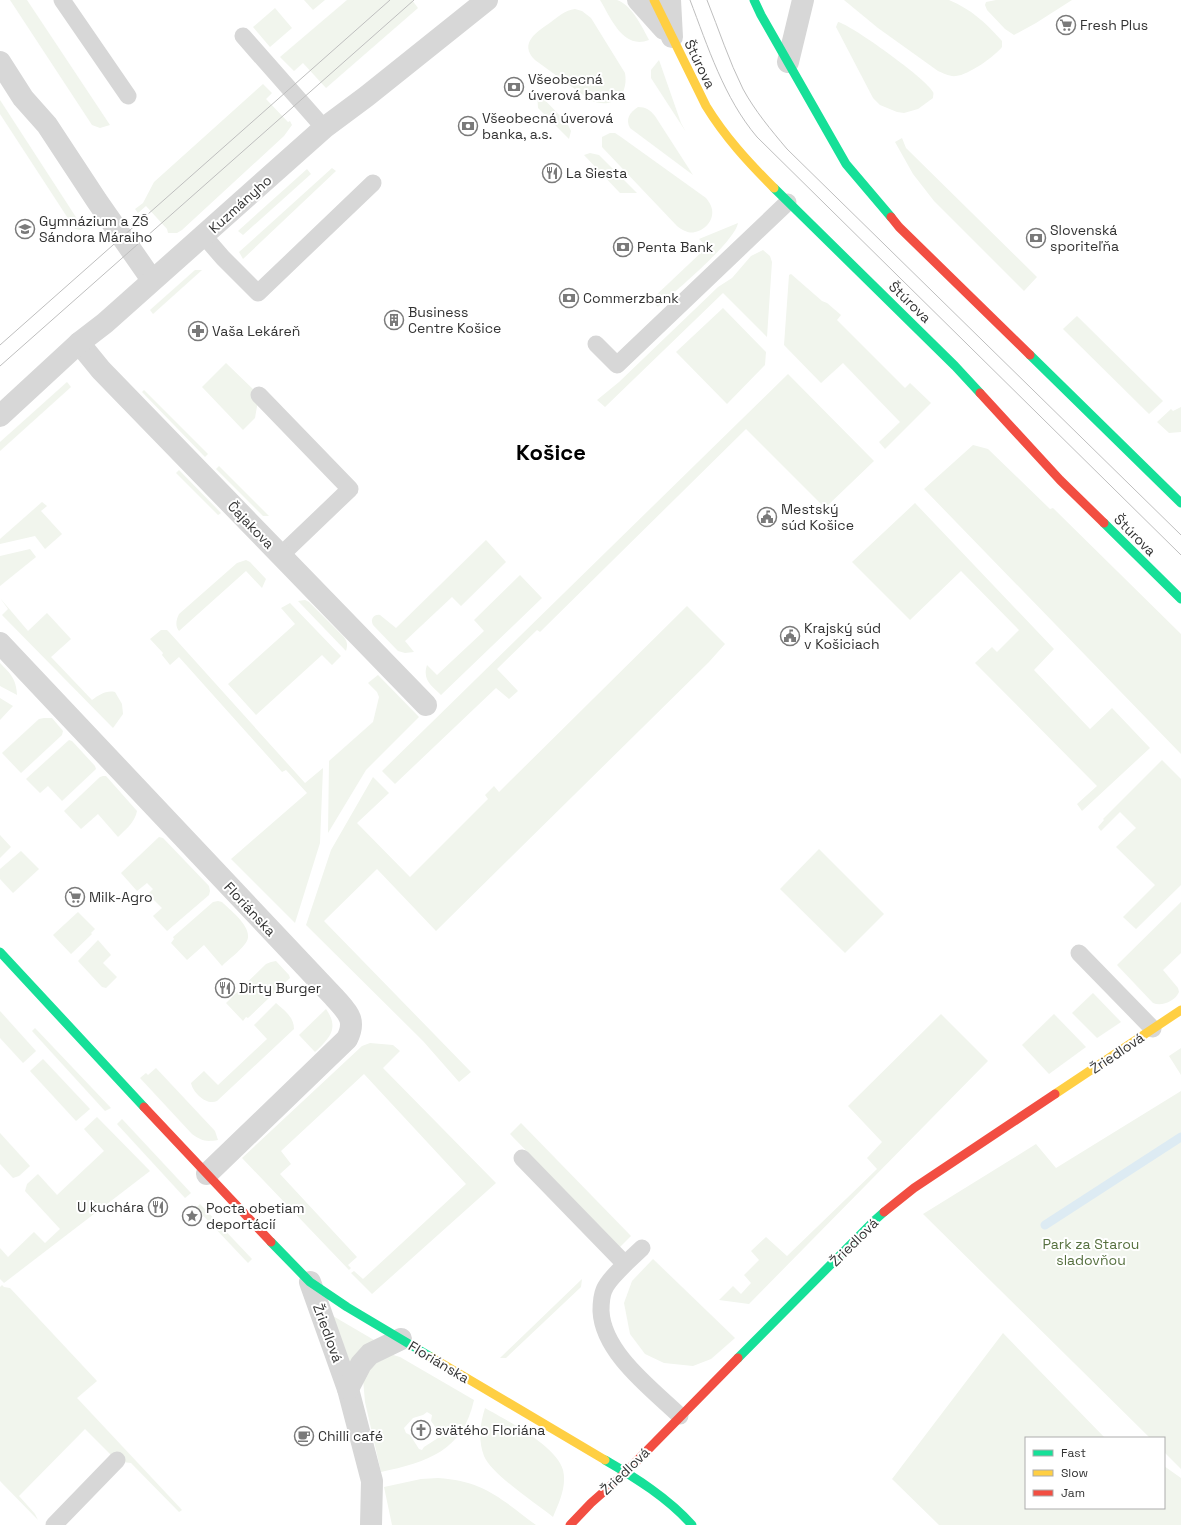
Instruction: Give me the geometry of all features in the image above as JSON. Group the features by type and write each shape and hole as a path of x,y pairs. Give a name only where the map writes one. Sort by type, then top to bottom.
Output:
{"street":[{"name":"Kuzmányho","path":"0,416 79,343 105,323 324,128 367,96 487,0"},
{"path":"638,0 672,38"},
{"name":"Štúrova","path":"654,0 696,89 716,122 737,150 955,366 1060,480 1181,599"},
{"path":"670,0 672,38"},
{"path":"745,0 757,7 846,164 899,227 1181,504"},
{"path":"788,62 803,0"},
{"path":"0,62 23,98 46,124 152,280"},
{"name":"Čajakova","path":"79,343 101,370 426,705"},
{"name":"Floriánska","path":"0,643 334,997 350,1018 352,1026 347,1039 207,1174"},
{"name":"Floriánska","path":"0,952 290,1263 310,1282 401,1340 626,1472 676,1508 692,1525"},
{"name":"Žriedlová","path":"570,1525 591,1503 626,1472 881,1215 914,1188 1181,1010"},
{"name":"Žriedlová","path":"310,1282 348,1389 372,1481 371,1525"},
{"path":"348,1389 361,1364 370,1354 401,1340"}],"lane":[{"path":"62,0 128,96"},
{"path":"242,36 324,128"},
{"path":"204,236 223,258 258,293 372,183"},
{"path":"596,344 617,365 788,202"},
{"path":"259,395 350,489 280,556"},
{"path":"1079,953 1153,1029"},
{"path":"522,1158 625,1264"},
{"path":"642,1248 613,1277 604,1290 601,1301 603,1327 616,1353 680,1416"},
{"path":"54,1525 116,1460"}],"green space":[{"path":"10,0 27,0 110,125 100,128 92,125"},
{"path":"304,0 325,0 313,10"},
{"path":"347,0 412,0 418,8 326,88 303,63 294,71 280,57"},
{"path":"600,0 617,0 627,6 636,17 649,40 640,42 625,36 613,23"},
{"path":"844,0 949,0 965,8 984,22 1002,41 1002,47 974,69 961,75 949,75 938,71 878,28"},
{"path":"996,0 1072,0 1014,35 1005,29 987,10 985,5 986,2"},
{"path":"275,8 292,28 270,47 253,27"},
{"path":"575,9 582,11 591,18 625,73 626,81 624,88 617,99 612,102 598,103 590,100 535,60 530,54 528,48 529,43 535,34 562,14"},
{"path":"838,22 872,42 918,76 933,92 933,98 918,109 904,113 897,112 880,105 873,98 836,27"},
{"path":"659,60 681,123 686,132 651,78 651,70"},
{"path":"263,84 272,93 266,99 288,122 290,121 292,125 284,136 177,233 168,233 167,229 146,206 138,213 135,209 143,203 154,182"},
{"path":"537,92 567,123 571,131 569,139 538,108"},
{"path":"0,100 83,228 80,230 75,229 0,114"},
{"path":"638,107 648,109 655,116 693,175 630,128 628,122 629,116"},
{"path":"610,133 615,133 621,137 706,198 712,210 709,223 703,229 693,232 686,231 677,226 602,147 602,137"},
{"path":"902,138 906,148 1037,277 1024,291 934,201 913,174 895,142"},
{"path":"590,153 599,155 637,193 620,193 584,155"},
{"path":"332,168 336,171 243,259 239,252"},
{"path":"307,169 311,174 243,235 238,231"},
{"path":"738,223 734,232 726,242 690,279 658,307 651,300 707,247 699,239"},
{"path":"763,250 770,256 772,262 767,337 723,293 605,407 597,400 619,382 718,287 732,278 751,256"},
{"path":"195,270 202,270 153,314 150,310"},
{"path":"791,274 822,301 827,303 841,315 837,320 905,388 910,383 931,403 885,449 879,442 900,422 843,363 821,383 784,345 789,275"},
{"path":"723,308 766,352 765,365 727,404 676,352"},
{"path":"1077,316 1163,401 1149,414 1063,329"},
{"path":"226,363 259,395 255,418 243,430 202,387"},
{"path":"788,374 874,461 825,508 746,429 540,632 537,630 497,669 518,691 509,699 496,688 395,784 382,771"},
{"path":"67,382 71,387 0,451 0,442"},
{"path":"144,390 208,454 205,457 142,392"},
{"path":"1181,407 1181,432 1169,433 1157,422 1171,409 1173,411"},
{"path":"973,445 988,449 1050,509 1053,508 1181,634 1181,754 924,489"},
{"path":"219,466 269,516 263,516 216,469"},
{"path":"179,470 221,513 218,515 176,473"},
{"path":"42,502 47,506 41,511 62,534 45,549 35,536 0,544 0,539"},
{"path":"915,503 1054,649 1034,670 1090,729 1112,708 1150,748 1082,811 1077,804 1097,786 975,663 992,647 997,652 1019,630 961,571 910,620 852,562"},
{"path":"486,540 506,562 461,606 452,597 405,641 414,652 405,653 398,651 373,625 373,617 380,615 396,628"},
{"path":"30,549 36,557 0,586 0,556"},
{"path":"246,560 250,562 266,579 262,588 246,571 179,631 176,623 179,614 237,563"},
{"path":"520,575 542,598 441,695 431,686 427,679 427,665 437,675 484,631 474,620"},
{"path":"0,598 28,631 47,613 71,639 51,657 92,700 106,692 115,692 122,704 123,714 113,728 2,615 8,609"},
{"path":"305,600 309,602 343,636 347,643 346,651 298,601"},
{"path":"290,603 341,656 332,665 322,655 256,715 228,684 295,624 281,608"},
{"path":"687,606 725,644 709,662 436,931 377,869 324,921 471,1072 459,1082 423,1041 306,925 331,850 373,777 389,793 357,823 410,877 488,799 485,795 494,786 499,792"},
{"path":"161,630 167,630 169,632 305,783 323,768 320,843 295,923 231,859 307,793 286,770 282,772 179,657 170,665 162,655 163,653 150,639"},
{"path":"0,663 12,677 17,695 0,686"},
{"path":"378,675 419,717 366,770 328,833 329,761 373,722 379,697 377,692 368,683"},
{"path":"0,698 13,706 0,720"},
{"path":"52,718 63,731 62,735 21,773 2,753 39,719"},
{"path":"69,740 72,741 96,769 62,801 48,786 40,793 26,779"},
{"path":"1162,760 1181,779 1181,885 1136,929 1123,917 1155,885 1116,847 1136,828 1120,812 1101,831 1098,827 1104,820 1103,819"},
{"path":"106,776 137,811 132,822 118,837 98,814 81,829 64,811 100,777"},
{"path":"0,835 11,847 0,858"},
{"path":"159,837 163,838 209,886 210,891 209,895 167,931 153,916 162,908 148,894 153,889 147,883 137,891 121,873"},
{"path":"819,849 884,914 845,953 780,889"},
{"path":"21,851 39,869 13,893 0,879 0,869"},
{"path":"213,902 222,902 241,921 248,933 248,939 237,953 222,966 204,945 187,960 171,943 174,939 173,937"},
{"path":"1181,902 1181,953 1163,970 1178,988 1179,992 1175,998 1164,1004 1153,1003 1117,965"},
{"path":"78,912 95,929 91,933 92,934 71,954 53,935"},
{"path":"98,940 111,955 103,963 117,977 106,988 102,987 78,961"},
{"path":"276,961 290,978 243,1021 226,1003 266,964"},
{"path":"1093,993 1121,1022 1097,1038 1072,1013"},
{"path":"276,1003 291,1018 294,1029 217,1101 209,1102 201,1098 194,1091 191,1083 204,1071 218,1085 267,1039 254,1025"},
{"path":"326,1009 332,1022 331,1033 325,1042 315,1052 299,1035"},
{"path":"0,1011 36,1051 23,1063 0,1038"},
{"path":"941,1014 988,1061 749,1304 719,1300 733,1286 741,1294 751,1283 744,1275 759,1260 751,1251 766,1237 787,1256 877,1169 867,1158 882,1142 848,1106"},
{"path":"1054,1014 1086,1047 1049,1074 1022,1045"},
{"path":"35,1028 111,1108 105,1111 32,1031"},
{"path":"370,1043 393,1045 400,1051 383,1068 496,1183 372,1294 351,1273 354,1271 363,1279 466,1184 364,1074 281,1151 291,1164 280,1174 357,1257 348,1265 351,1268 349,1270 242,1158 362,1046"},
{"path":"1181,1048 1181,1075 1169,1056"},
{"path":"43,1059 90,1109 76,1121 30,1071"},
{"path":"156,1068 215,1131 218,1140 204,1140 192,1134 140,1078 146,1073 148,1075"},
{"name":"Park za Starou sladovňou","path":"1181,1091 1181,1469 1165,1453 1165,1437 1149,1437 923,1214 1036,1144 1056,1168"},
{"path":"97,1117 150,1171 4,1283 0,1279 0,1248 8,1257 34,1232 45,1243 60,1229 25,1191 27,1184 38,1174 57,1195 104,1151 84,1129"},
{"path":"122,1119 191,1193 185,1198 117,1124"},
{"path":"521,1123 631,1236 620,1247 510,1134"},
{"path":"0,1133 30,1166 19,1176 13,1178 0,1164"},
{"path":"200,1204 252,1259 248,1263 196,1208"},
{"path":"653,1259 735,1338 711,1359 693,1366 664,1363 645,1354 630,1334 624,1303 632,1281"},
{"path":"582,1279 581,1287 506,1358 500,1358"},
{"path":"2,1285 10,1288 97,1381 77,1398 182,1510 179,1512 131,1463 122,1462 120,1464 85,1429 19,1496 35,1514 38,1520 0,1481 0,1287"},
{"path":"333,1316 374,1340 350,1362 349,1360"},
{"path":"1003,1333 1104,1437 1025,1437 1025,1509 1165,1509 1165,1467 1181,1478 1181,1525 939,1525 892,1479"},
{"path":"390,1354 400,1357 474,1400 469,1417 452,1443 428,1458 413,1464 381,1472 365,1402 363,1379 371,1363","holes":["427,1412 432,1415 431,1421 439,1432 443,1433 441,1438 438,1438 422,1450 419,1449 410,1435 406,1433 404,1428 413,1418"]},
{"path":"485,1408 530,1434 559,1461 563,1470 564,1482 562,1494 553,1517 505,1480 488,1463 482,1450 480,1438"},
{"path":"438,1478 468,1483 480,1487 502,1499 536,1525 392,1525 384,1487 421,1479"}],"waterway":[{"path":"1045,1225 1181,1137"}],"tram line":[{"path":"0,345 390,0"},
{"path":"0,366 414,0"},
{"path":"690,0 710,54 726,89 745,122 757,137 1181,555"},
{"path":"707,0 743,89 758,113 787,149 1181,535"}],"traffic: fast":[{"path":"754,0 761,15 846,164 891,217"},
{"path":"774,188 955,366 980,393"},
{"path":"1030,355 1181,503"},
{"path":"1104,523 1181,599"},
{"path":"0,952 144,1107"},
{"path":"738,1358 884,1212"},
{"path":"271,1242 310,1282 347,1307 431,1357"},
{"path":"605,1460 640,1481 662,1497 692,1525"}],"traffic: slow":[{"path":"654,0 706,106 737,149 774,188"},
{"path":"1055,1094 1181,1010"},
{"path":"431,1357 605,1460"}],"traffic: jam":[{"path":"891,217 899,227 1030,355"},
{"path":"980,393 1060,480 1104,523"},
{"path":"884,1212 914,1188 1055,1094"},
{"path":"144,1107 271,1242"},
{"path":"570,1525 591,1503 626,1472 738,1358"}],"place":[{"name":"Fresh Plus","path":"1066,25"},
{"name":"Všeobecná úverová banka","path":"514,87"},
{"name":"Všeobecná úverová banka, a.s.","path":"468,126"},
{"name":"La Siesta","path":"552,173"},
{"name":"Gymnázium a ZŠ Sándora Máraiho","path":"25,229"},
{"name":"Slovenská sporiteľňa","path":"1036,238"},
{"name":"Penta Bank","path":"623,247"},
{"name":"Commerzbank","path":"569,298"},
{"name":"Business Centre Košice","path":"394,320"},
{"name":"Vaša Lekáreň","path":"198,331"},
{"name":"Mestský súd Košice","path":"767,517"},
{"name":"Krajský súd v Košiciach","path":"790,636"},
{"name":"Milk-Agro","path":"75,897"},
{"name":"Dirty Burger","path":"225,988"},
{"name":"U kuchára","path":"158,1207"},
{"name":"Pocta obetiam deportácií","path":"192,1216"},
{"name":"svätého Floriána","path":"421,1430"},
{"name":"Chilli café","path":"304,1436"}],"district":[{"name":"Košice","path":"551,452"}]}
